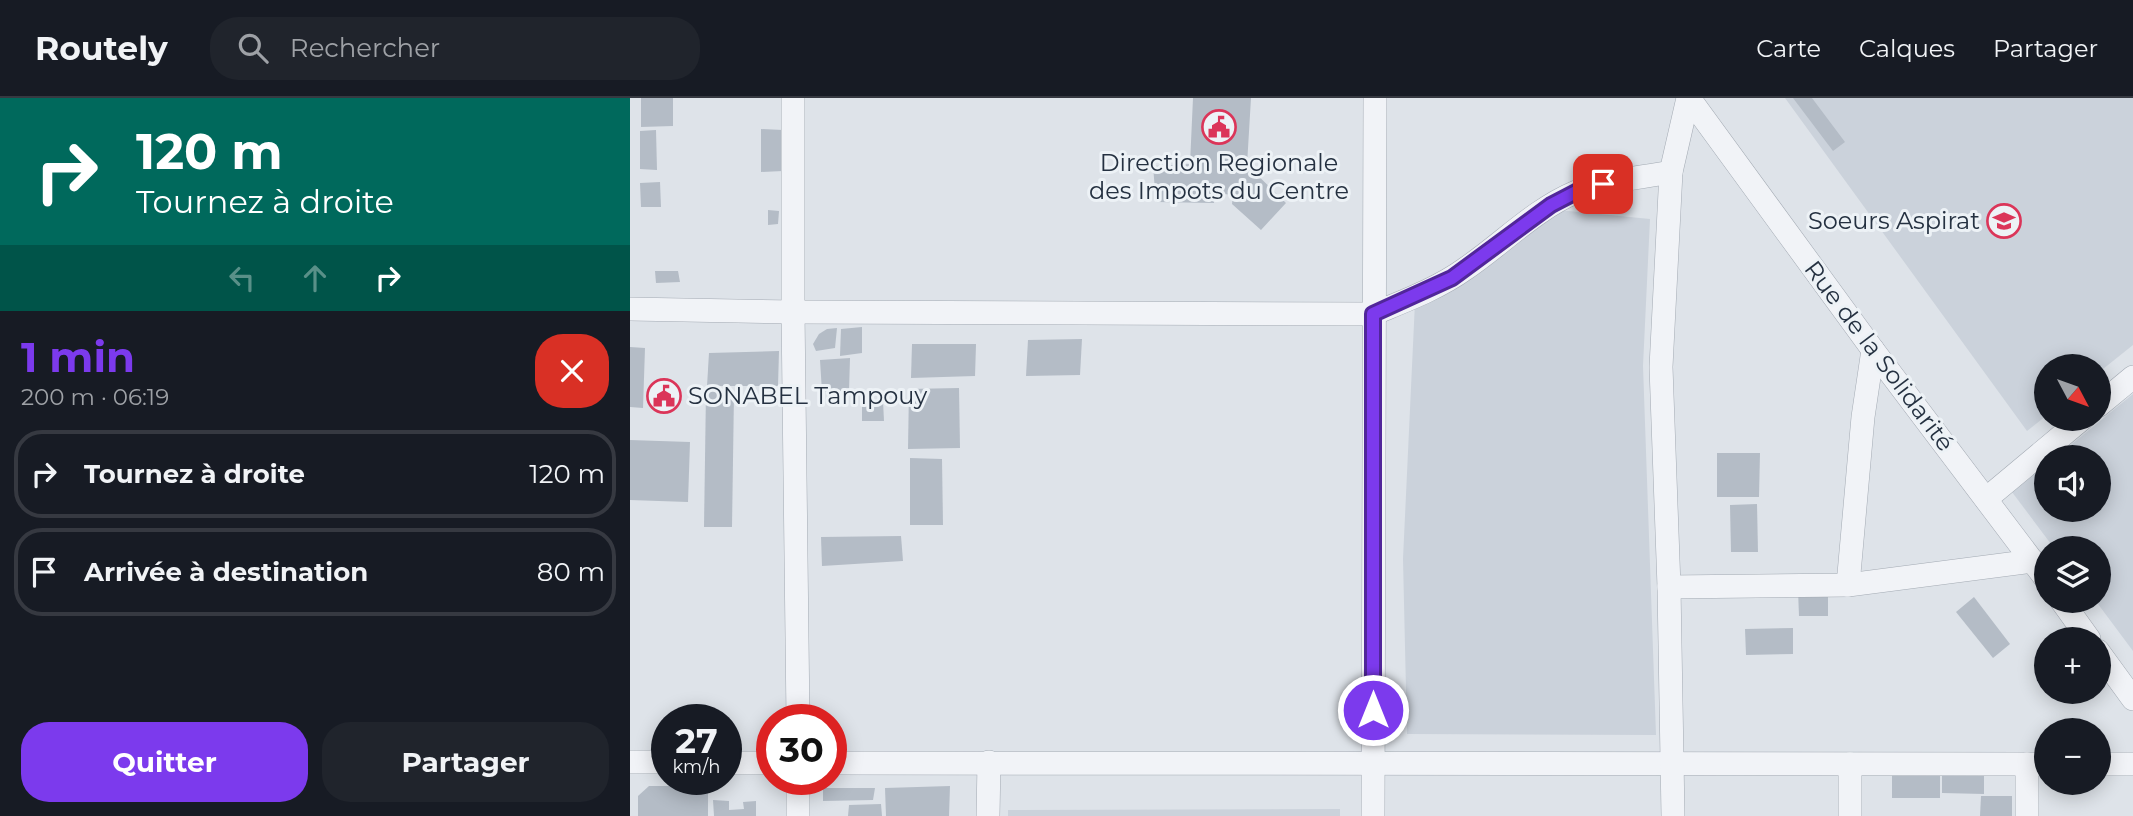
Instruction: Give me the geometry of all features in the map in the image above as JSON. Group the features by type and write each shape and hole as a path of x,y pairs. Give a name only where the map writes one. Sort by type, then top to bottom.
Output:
{"street":[{"path":"793,98 797,704"},
{"path":"1373,816 1375,98"},
{"path":"1673,816 1669,587 1661,367 1671,172 1689,98"},
{"name":"Rue de la Solidarité","path":"1689,98 1872,350 2034,563"},
{"path":"630,309 1373,314 1440,286 1551,205 1576,192 1603,184 1671,172"},
{"path":"1848,585 1863,417 1872,350"},
{"path":"2111,395 2133,377"},
{"path":"1986,499 2067,431"},
{"path":"1669,587 1848,585 2034,570"},
{"path":"2111,669 2133,699"},
{"path":"630,762 651,762"},
{"path":"988,816 989,762"},
{"path":"847,763 2034,764"},
{"path":"1850,764 1850,816"},
{"path":"2111,764 2133,764"},
{"path":"2027,816 2034,776"},
{"path":"798,795 798,816"}],"shaded area":[{"name":"Soeurs Aspirat","path":"1785,98 2133,98 2133,345 2111,363 2111,354 2034,354 2034,425 2027,431"},
{"path":"1538,208 1650,219 1643,366 1656,735 1407,734 1403,559 1415,302"},
{"path":"2133,394 2133,651 2105,613 2111,613 2111,536 2045,536 2034,522 2111,522 2111,445 2071,445 2088,431 2111,431 2111,412"},
{"path":"2034,475 2034,521 2012,492"},
{"path":"1340,809 1340,816 1008,816 1008,810"}],"building":[{"path":"641,98 673,98 673,126 641,127"},
{"path":"1193,98 1251,98 1247,165 1286,203 1261,230 1232,204 1233,195 1215,193 1214,203 1156,202 1153,166 1190,164"},
{"path":"1793,98 1812,98 1845,142 1833,151"},
{"path":"761,129 783,130 783,171 761,172"},
{"path":"656,130 657,170 640,169 640,131"},
{"path":"660,182 661,207 641,207 640,183"},
{"path":"768,210 779,211 778,224 768,225"},
{"path":"655,271 678,271 680,282 656,283"},
{"path":"862,327 862,353 840,356 841,329"},
{"path":"837,328 835,348 816,351 813,344 819,334 827,329"},
{"path":"1082,339 1080,375 1026,376 1028,340"},
{"path":"912,344 976,344 975,376 911,378"},
{"path":"630,347 645,348 643,408 630,407"},
{"path":"779,351 778,386 707,386 709,353"},
{"path":"850,358 849,391 822,392 820,360"},
{"path":"959,388 960,448 908,449 909,389"},
{"path":"706,391 734,393 732,527 704,527"},
{"path":"862,399 883,401 884,421 862,421"},
{"path":"630,440 690,442 688,502 630,500"},
{"path":"1717,453 1760,453 1759,497 1717,497"},
{"path":"910,458 942,459 943,525 910,525"},
{"path":"1757,504 1758,552 1731,552 1730,505"},
{"path":"901,536 903,561 822,566 821,537"},
{"path":"1828,589 1828,616 1799,616 1798,590"},
{"path":"1974,597 2010,644 1993,658 1956,612"},
{"path":"1793,628 1793,654 1746,655 1745,629"},
{"path":"1892,770 1940,771 1940,798 1892,798"},
{"path":"1942,770 1984,770 1984,794 1942,793"},
{"path":"649,786 651,795 708,795 708,816 638,816 638,796"},
{"path":"950,786 949,816 886,816 885,788"},
{"path":"847,788 875,788 873,800 823,801 823,795 847,795"},
{"path":"1981,796 2012,796 2012,816 1980,816"},
{"path":"713,800 729,801 729,810 744,809 743,802 756,801 756,816 714,816"},
{"path":"881,804 882,816 848,816 849,805"}],"place":[{"name":"Direction Regionale des Impots du Centre","path":"1219,127"},
{"name":"Soeurs Aspirat","path":"2004,221"},
{"name":"SONABEL Tampouy","path":"664,396"}],"route":[{"path":"1373,710 1373,314 1440,286 1551,205 1576,192 1603,184"}]}
